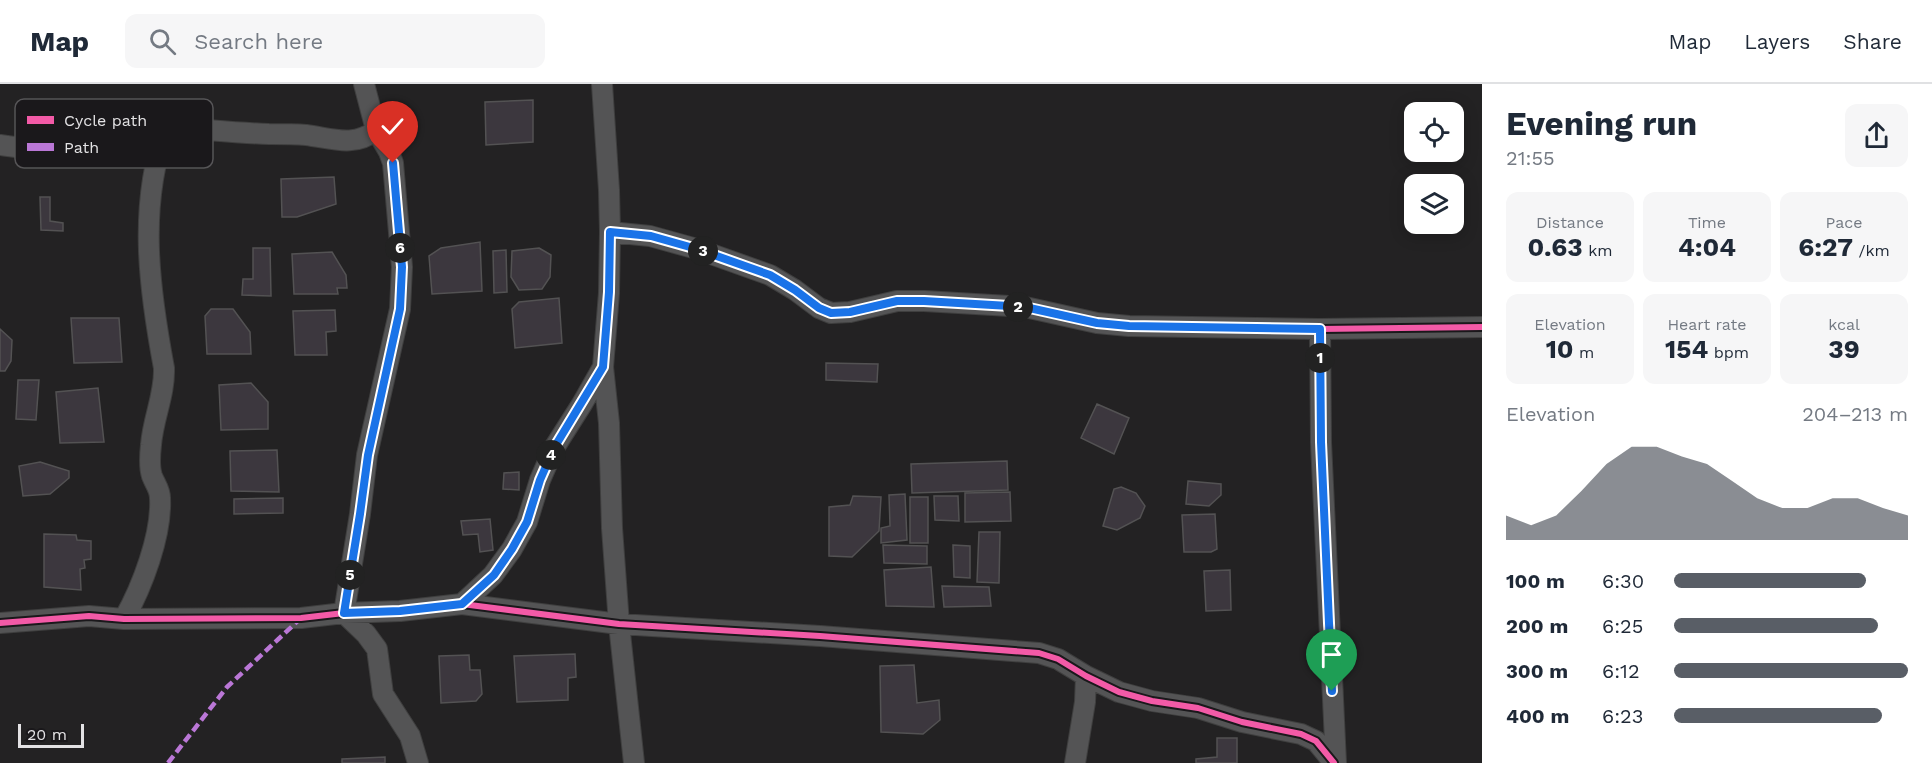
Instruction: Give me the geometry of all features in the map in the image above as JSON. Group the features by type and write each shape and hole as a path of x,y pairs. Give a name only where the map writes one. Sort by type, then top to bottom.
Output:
{"street":[{"path":"344,613 368,455 400,309 402,267 393,163 376,130 364,84"},
{"path":"602,84 610,232 609,292 603,367 609,423 612,528 619,624 634,763"},
{"path":"213,131 306,135 347,141 368,136 376,130"},
{"path":"0,145 15,146"},
{"path":"124,619 139,592 160,514 160,495 152,476 150,461 153,428 165,385 148,249 150,198 155,168"},
{"path":"610,232 651,236 697,249 770,275 819,308 831,313 850,312 897,301 924,301 1025,307 1097,323 1129,326 1320,329 1482,327"},
{"path":"1320,329 1321,442 1335,763"},
{"path":"462,604 494,575 512,549 527,522 540,480 554,448 603,367"},
{"path":"0,623 89,615 124,619 301,618 462,604 619,624 820,636 1039,653 1058,659 1119,692 1152,701 1198,708 1242,722 1301,734 1316,741 1335,763"},
{"path":"344,613 366,634 377,649 383,694 410,736 418,763"},
{"path":"1075,763 1085,702 1086,676"}],"building":[{"path":"533,100 533,142 486,145 485,102"},
{"path":"334,177 336,204 297,217 282,217 281,179"},
{"path":"40,197 50,197 50,221 63,223 63,231 41,230"},
{"path":"480,242 482,291 432,294 429,256 441,248"},
{"path":"253,248 270,248 271,296 242,295 243,279 253,279"},
{"path":"539,248 551,255 550,277 542,289 519,290 511,277 512,251"},
{"path":"506,250 507,292 494,293 493,251"},
{"path":"332,252 346,275 347,288 337,288 338,294 294,294 292,254"},
{"path":"559,298 562,343 515,348 512,309 519,302"},
{"path":"211,309 233,309 250,332 251,354 207,354 205,316"},
{"path":"335,310 336,331 326,332 327,355 295,355 293,311"},
{"path":"71,318 119,318 122,362 74,363"},
{"path":"0,329 12,340 11,361 5,371 0,371"},
{"path":"826,363 878,364 877,382 826,380"},
{"path":"18,380 39,380 36,420 16,419"},
{"path":"251,383 268,402 268,429 221,430 219,385"},
{"path":"98,388 104,442 60,443 56,392"},
{"path":"1097,404 1129,418 1114,454 1081,438"},
{"path":"277,450 279,492 231,491 230,451"},
{"path":"1007,461 1008,490 912,493 911,464"},
{"path":"40,462 69,471 69,478 50,494 23,496 19,466"},
{"path":"519,472 519,490 503,489 504,473"},
{"path":"1188,481 1221,484 1221,495 1209,506 1186,504"},
{"path":"1121,487 1136,493 1145,506 1140,518 1117,530 1103,526 1114,489"},
{"path":"1010,492 1011,521 965,522 965,493"},
{"path":"905,494 907,540 881,543 881,528 890,526 889,495"},
{"path":"853,496 881,497 879,531 852,557 829,556 829,507 850,505"},
{"path":"934,496 958,496 959,521 935,520"},
{"path":"910,497 928,497 928,543 910,543"},
{"path":"283,498 283,513 234,514 234,499"},
{"path":"1215,514 1217,549 1211,552 1184,552 1182,515"},
{"path":"490,519 493,550 480,552 478,534 463,535 461,521"},
{"path":"979,532 1000,532 999,583 977,582"},
{"path":"44,534 76,535 77,540 91,541 91,559 84,560 85,568 80,569 81,590 44,587"},
{"path":"883,545 927,546 927,564 884,563"},
{"path":"953,545 970,546 970,578 954,577"},
{"path":"931,567 934,607 886,606 884,570"},
{"path":"1230,570 1231,610 1206,611 1204,571"},
{"path":"942,586 989,587 991,606 944,607"},
{"path":"575,654 576,677 568,678 568,700 517,702 514,656"},
{"path":"469,655 470,670 480,670 482,694 476,701 441,703 439,656"},
{"path":"914,665 917,703 939,700 940,720 923,734 881,732 880,666"},
{"path":"1217,738 1237,738 1237,763 1196,763 1196,759 1217,757"},
{"path":"385,757 385,763 342,763 342,759"}],"marked path":[{"path":"168,763 227,687 301,618"}],"cycle path":[{"path":"610,232 650,236 697,249 770,275 819,308 831,313 850,312 897,301 924,301 1025,307 1097,323 1129,326 1320,329 1482,327"},
{"path":"0,623 89,616 124,619 301,618 462,604 619,624 820,636 1039,653 1058,659 1119,692 1152,701 1198,708 1242,722 1301,734 1316,741 1334,763"}],"route":[{"path":"393,163 402,267 400,309 368,455 344,613 400,611 462,604 494,575 527,522 540,480 554,448 603,367 609,292 610,232 651,236 697,249 770,275 819,308 831,313 850,312 897,301 924,301 1025,307 1097,323 1129,326 1320,329 1321,442 1332,691"}]}
